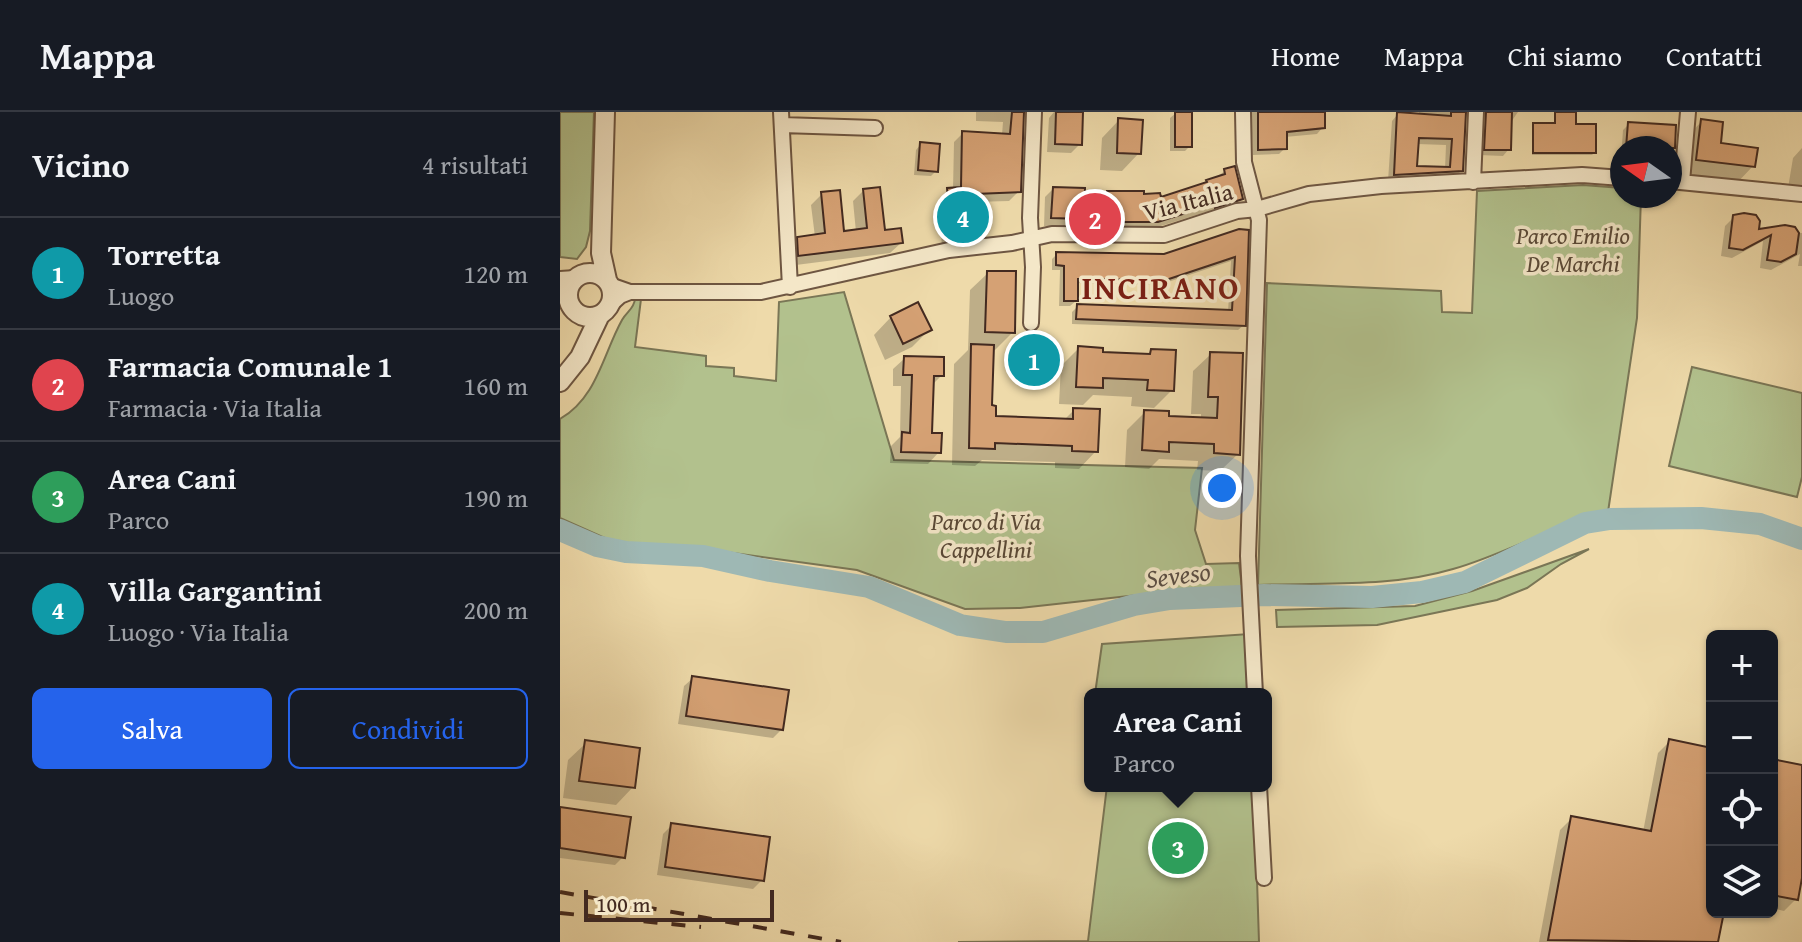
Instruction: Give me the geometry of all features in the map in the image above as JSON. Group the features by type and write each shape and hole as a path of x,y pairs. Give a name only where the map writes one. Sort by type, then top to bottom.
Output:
{"street":[{"path":"560,380 580,357 612,299 601,253 605,112"},
{"path":"1031,323 1034,112"},
{"path":"1243,112 1244,162 1257,209 1259,275 1249,586 1255,688"},
{"path":"1473,182 1476,112"},
{"path":"1682,146 1688,112"},
{"path":"790,287 781,118 875,128"},
{"name":"Via Italia","path":"608,282 630,292 761,292 949,250 1012,243 1052,234 1164,235 1237,211 1323,193 1409,184 1582,175 1610,177"},
{"path":"1682,182 1802,194"},
{"path":"560,380 576,336 570,288 593,255 601,237"},
{"path":"570,288 595,273 608,282"},
{"path":"570,288 586,317 605,310 620,296 630,292"},
{"path":"1259,792 1264,878"}],"green space":[{"path":"560,112 594,112 590,231 586,247 577,259 560,257"},
{"name":"Parco Emilio De Marchi","path":"1583,185 1610,187 1610,208 1641,208 1637,318 1608,512 1568,524 1473,563 1429,575 1381,582 1258,585 1267,283 1441,291 1442,312 1472,313 1477,191"},
{"name":"Parco di Via Cappellini","path":"844,292 894,460 1202,468 1195,530 1206,564 1239,563 1242,587 1020,608 965,609 857,570 683,546 631,544 607,539 560,518 560,419 573,410 591,387 615,333 635,299 641,299 635,347 706,356 706,366 734,368 734,376 776,381 779,302"},
{"path":"1692,367 1802,393 1802,477 1797,497 1669,466"},
{"path":"1589,549 1527,588 1497,600 1377,625 1277,627 1276,610 1415,606 1472,591"},
{"path":"1249,634 1251,688 1096,688 1102,644"},
{"path":"1106,792 1254,792 1259,942 958,942 1088,941"}],"building":[{"path":"1012,112 1024,112 1021,192 975,194 978,237 951,240 947,188 961,187 962,131 1010,134"},
{"path":"1056,112 1083,112 1082,145 1055,144"},
{"path":"1175,112 1192,112 1192,147 1175,147"},
{"path":"1258,112 1325,112 1325,128 1287,132 1287,149 1258,150"},
{"path":"1397,112 1451,116 1451,112 1466,112 1463,171 1394,175","holes":["1419,138 1452,139 1450,167 1417,166"]},
{"path":"1486,112 1512,112 1511,150 1484,150"},
{"path":"1555,112 1576,112 1576,124 1596,124 1596,153 1533,153 1533,123 1555,123"},
{"path":"1118,118 1143,120 1141,154 1117,153"},
{"path":"1701,119 1723,122 1721,143 1758,148 1755,167 1696,160"},
{"path":"1628,122 1676,125 1676,136 1627,136"},
{"path":"920,142 940,144 938,172 918,170"},
{"path":"1235,166 1243,199 1215,208 1214,204 1158,222 1106,222 1107,191 1144,191 1144,194 1160,193 1161,197 1207,182 1225,174 1224,169"},
{"path":"880,187 885,230 901,228 903,243 798,256 797,237 825,233 821,192 840,190 844,231 867,228 863,189"},
{"path":"1053,187 1085,188 1084,219 1051,218"},
{"path":"1733,215 1756,215 1760,221 1759,229 1785,225 1795,227 1799,233 1796,254 1781,262 1767,260 1771,235 1743,250 1729,248"},
{"path":"1239,229 1249,230 1246,326 1076,319 1077,304 1232,310 1235,257 1166,280 1078,279 1078,301 1064,301 1064,266 1056,265 1056,252 1164,254"},
{"path":"987,271 1016,271 1015,333 985,332"},
{"path":"918,302 932,330 903,344 890,316"},
{"path":"971,344 994,345 992,405 996,406 996,416 1073,419 1073,408 1100,409 1098,452 1072,451 1072,446 995,443 995,449 969,448"},
{"path":"1078,346 1103,348 1103,352 1150,354 1151,349 1176,350 1174,391 1147,390 1148,380 1103,378 1103,388 1076,387"},
{"path":"1210,352 1243,353 1240,455 1214,453 1214,444 1169,442 1169,452 1142,450 1144,410 1169,411 1169,416 1217,418 1218,397 1208,397"},
{"path":"1026,353 1041,354 1041,367 1025,367"},
{"path":"904,356 944,357 944,376 934,376 932,433 942,433 941,453 901,452 902,432 910,433 912,375 903,375"},
{"path":"692,676 789,690 783,730 686,716"},
{"path":"1669,739 1706,747 1706,918 1723,918 1718,942 1548,940 1571,816 1651,831"},
{"path":"585,740 640,748 635,788 579,781"},
{"path":"1778,760 1802,765 1802,878 1798,900 1778,896"},
{"path":"560,807 631,817 625,858 560,848"},
{"path":"671,823 770,837 764,881 665,867"}],"waterway":[{"name":"Seveso","path":"560,530 597,546 626,552 703,556 770,571 869,587 960,625 1006,632 1043,632 1134,605 1170,599 1264,595 1372,597 1422,592 1465,582 1585,523 1610,519 1701,518 1760,524 1802,539"}],"railway":[{"path":"560,892 841,942"},
{"path":"560,913 701,927"}],"place":[{"name":"Villa Gargantini","path":"963,217"},
{"name":"Farmacia Comunale 1","path":"1095,219"},
{"name":"Torretta","path":"1034,360"},
{"name":"Area Cani","path":"1178,848"}],"district":[{"name":"INCIRANO","path":"1161,288"}]}
